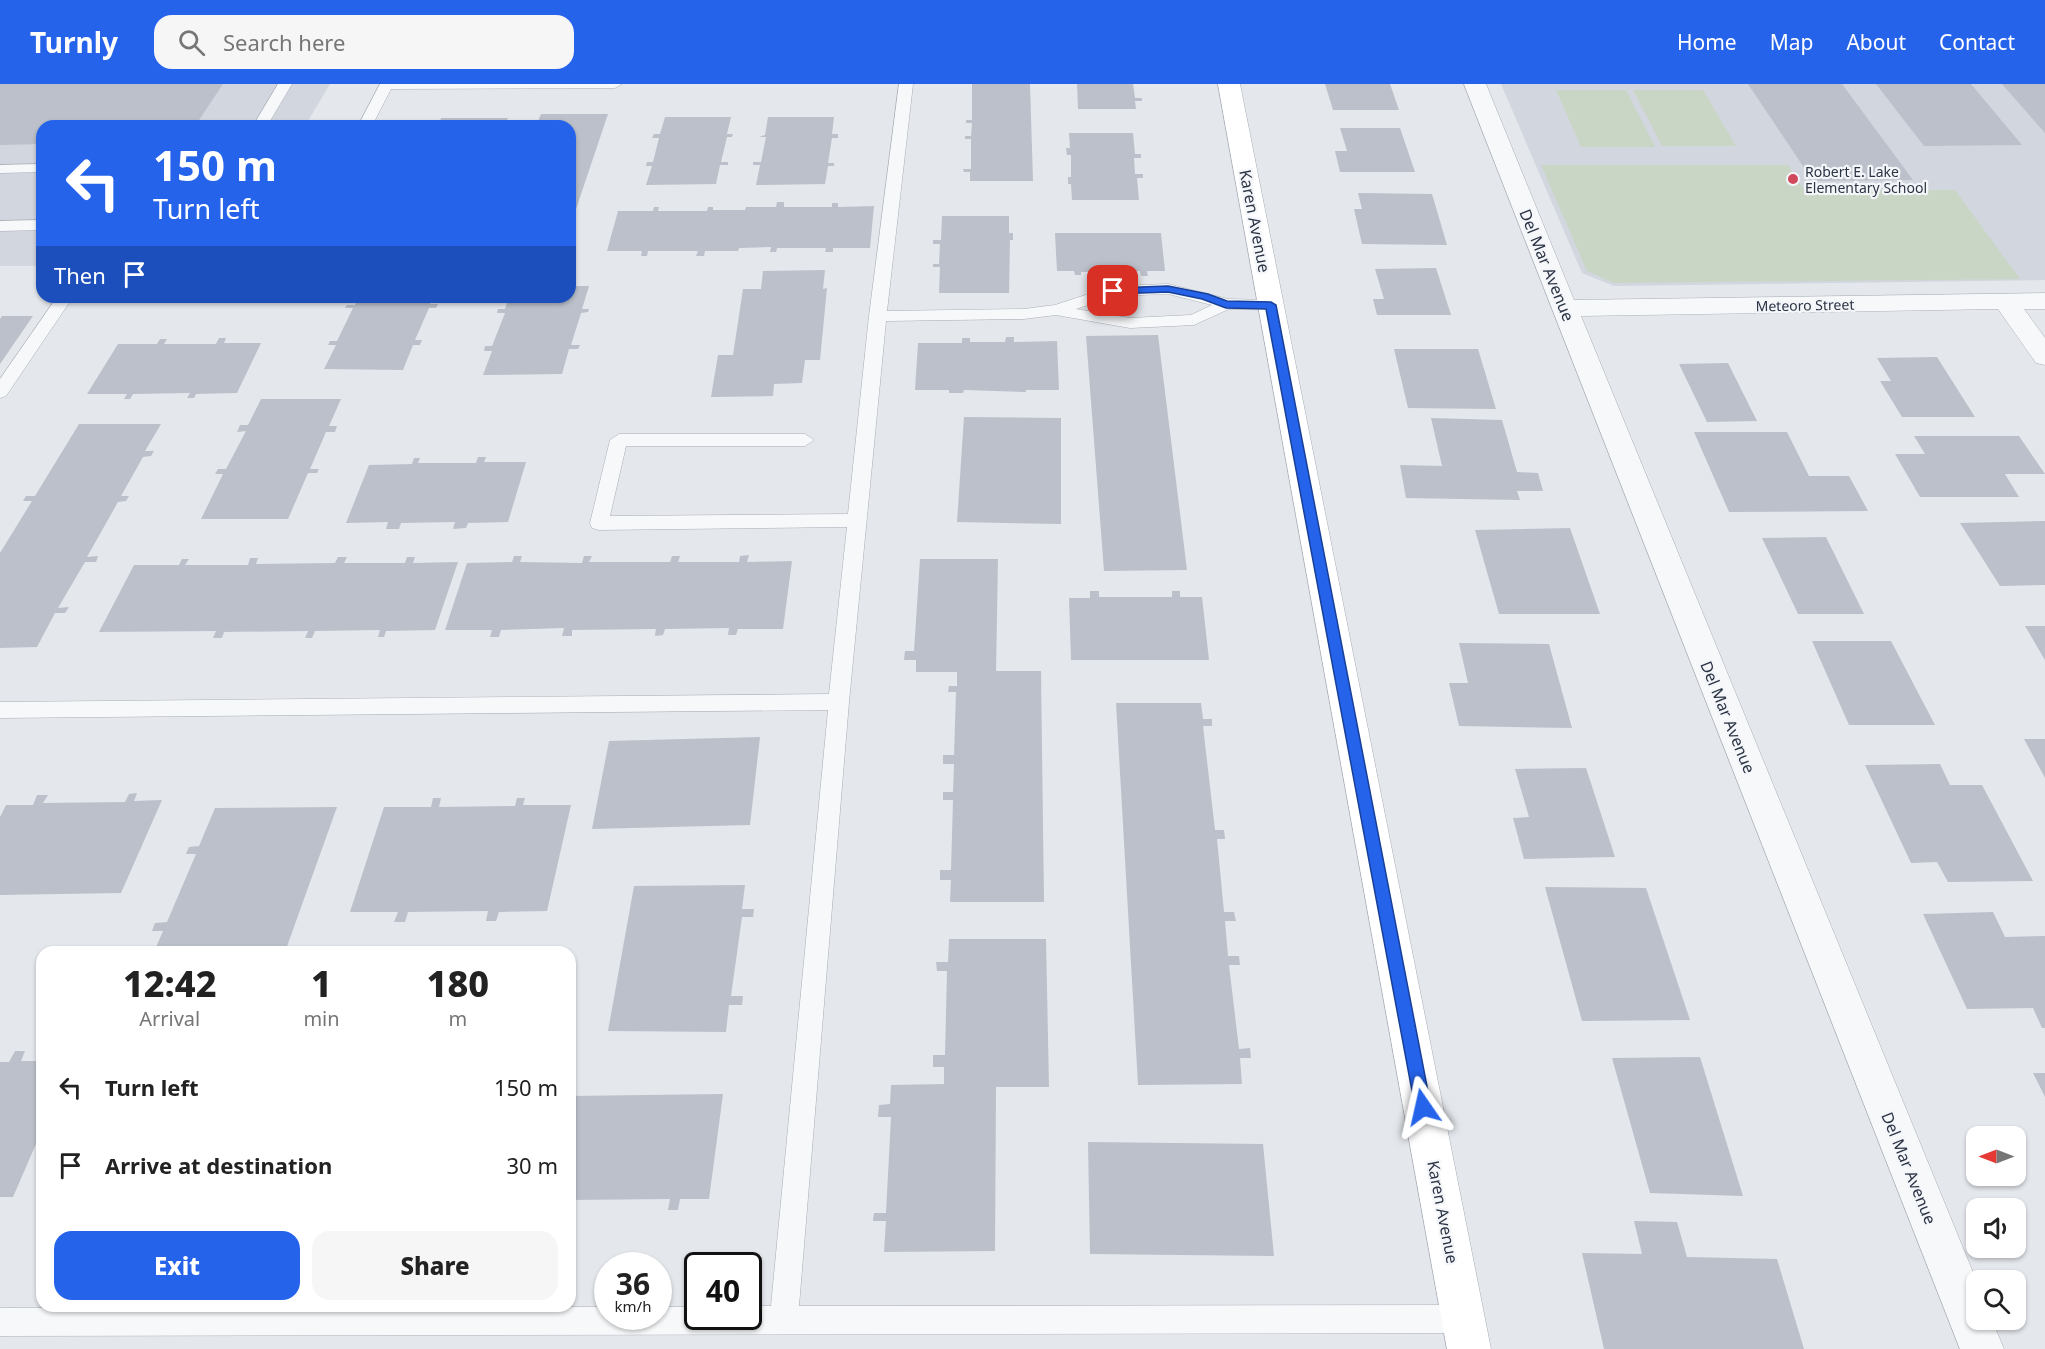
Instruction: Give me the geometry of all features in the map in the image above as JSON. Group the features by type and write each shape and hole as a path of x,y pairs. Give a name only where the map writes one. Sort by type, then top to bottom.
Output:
{"street":[{"name":"Karen Avenue","path":"1229,84 1466,1334"},
{"name":"Del Mar Avenue","path":"1475,84 1982,1349"},
{"name":"Meteoro Street","path":"1564,308 2045,301"},
{"path":"2006,302 2045,357"}],"lane":[{"path":"264,120 285,84"},
{"path":"369,120 386,85 615,84"},
{"path":"784,1321 838,702 877,316 906,84"},
{"path":"0,169 36,168"},
{"path":"0,226 36,225"},
{"path":"877,316 1024,314 1057,310 1113,291 1168,289 1204,296 1226,304 1271,305"},
{"path":"0,392 61,303"},
{"path":"1057,310 1130,323 1194,320 1226,304"},
{"path":"805,440 619,440 599,523 856,520"},
{"path":"0,710 838,702"},
{"path":"0,1322 784,1321 1466,1334"}],"shaded area":[{"path":"0,84 330,84 309,120 36,120 36,266 0,266"},
{"name":"Robert E. Lake Elementary School","path":"1501,84 2045,84 2045,280 1614,286 1582,273"}],"green space":[{"path":"1556,90 1626,90 1655,147 1581,147"},
{"path":"1633,90 1703,90 1736,146 1662,146"},
{"path":"1541,165 1788,165 1804,190 1955,190 2020,279 1614,283 1587,271"}],"building":[{"path":"0,84 223,84 199,120 36,120 36,144 0,145"},
{"path":"972,84 1030,84 1033,181 970,181 970,172 964,172 963,169 971,169 971,139 965,139 965,136 971,136 972,123 966,123 966,120 972,120"},
{"path":"1077,84 1133,84 1135,98 1142,98 1142,101 1135,101 1136,109 1078,109"},
{"path":"1325,84 1390,84 1399,110 1333,110"},
{"path":"1748,84 1842,84 1913,180 1813,181"},
{"path":"1876,84 1971,84 2022,145 1924,146"},
{"path":"2002,84 2045,84 2045,133"},
{"path":"541,114 608,114 576,209 576,120 538,120"},
{"path":"665,117 731,117 727,134 733,134 732,137 727,137 721,162 728,162 728,165 720,165 716,184 646,185 652,166 646,166 647,162 653,162 659,138 652,138 654,134 660,134"},
{"path":"768,117 834,117 832,134 838,134 838,138 832,138 828,163 834,163 834,166 828,166 825,184 756,185 760,165 753,165 753,162 761,162 766,137 759,137 765,135"},
{"path":"441,118 508,118 507,120 440,120"},
{"path":"1340,128 1400,128 1415,172 1340,172 1335,151 1347,151"},
{"path":"1069,133 1133,133 1135,154 1141,154 1141,158 1134,158 1135,174 1143,174 1143,178 1137,178 1139,200 1072,200 1071,184 1068,184 1068,177 1071,177 1071,155 1067,155 1066,148 1070,148"},
{"path":"1358,193 1432,194 1447,245 1362,244 1354,209 1362,209"},
{"path":"777,202 784,202 784,207 832,207 832,203 838,203 838,207 874,206 870,248 833,248 833,252 825,252 826,248 777,248 776,252 770,252 771,247 739,248 738,251 705,251 704,256 696,256 698,251 648,251 647,256 641,256 642,251 607,251 618,211 653,211 654,207 659,207 658,211 707,211 708,207 713,207 713,210 745,210 746,207 776,207"},
{"path":"942,216 1009,216 1009,233 1013,233 1013,240 1010,240 1009,293 939,293 940,267 933,267 933,264 939,264 940,244 933,244 933,240 941,240"},
{"path":"1055,233 1161,233 1165,271 1147,271 1148,276 1141,276 1140,271 1081,272 1081,275 1075,275 1074,271 1057,271"},
{"path":"1436,268 1451,315 1377,315 1373,299 1384,299 1375,269"},
{"path":"825,270 823,289 827,288 820,360 805,360 802,383 774,384 773,396 711,397 718,355 733,355 743,289 761,289 763,271"},
{"path":"576,286 589,286 582,309 589,309 588,312 581,313 571,345 580,345 578,349 569,349 562,374 483,375 492,351 484,351 485,346 492,346 505,313 497,313 498,309 505,309 507,303 576,303"},
{"path":"356,303 438,304 436,308 429,308 415,340 422,340 420,345 413,345 403,370 324,369 336,345 328,345 330,341 337,341 353,308 345,308 347,305"},
{"path":"2,316 33,316 0,364 0,319"},
{"path":"1158,335 1187,570 1104,571 1086,336"},
{"path":"1006,337 1014,337 1014,342 1057,341 1059,390 1026,390 1026,392 964,390 963,393 949,393 949,390 915,390 918,343 962,343 962,338 970,338 970,342 1005,342"},
{"path":"219,338 226,338 224,343 261,343 237,393 196,394 194,398 187,398 190,393 133,394 130,399 124,399 127,394 87,394 118,344 157,344 160,339 167,339 164,344 216,344"},
{"path":"1394,349 1478,349 1496,409 1408,408"},
{"path":"1937,357 1975,417 1902,417 1880,381 1891,381 1877,358"},
{"path":"1728,363 1757,421 1707,422 1679,364"},
{"path":"261,399 341,399 329,426 337,426 335,432 326,432 310,469 319,469 317,473 308,473 288,519 201,519 223,474 215,474 218,469 226,469 246,431 237,432 240,425 248,425"},
{"path":"964,417 1061,418 1061,524 957,522"},
{"path":"1431,418 1502,420 1517,472 1538,473 1543,491 1517,491 1520,500 1406,498 1400,465 1442,466"},
{"path":"79,424 161,424 145,451 154,451 151,456 143,457 121,496 129,496 126,501 118,502 87,557 98,556 96,562 85,562 58,608 69,607 65,613 55,613 37,647 0,648 0,553 32,501 23,501 26,496 35,496"},
{"path":"1694,432 1787,432 1809,476 1849,476 1868,511 1729,512"},
{"path":"1914,436 2019,436 2045,474 2005,474 2019,497 1920,497 1895,454 1925,454"},
{"path":"478,457 486,457 484,462 526,462 508,522 468,523 466,528 453,529 455,522 401,523 399,529 386,529 388,522 346,523 369,465 412,464 414,458 420,458 418,463 476,463"},
{"path":"2045,521 2045,585 2000,586 1960,523"},
{"path":"1570,528 1600,614 1499,614 1475,530"},
{"path":"1826,537 1864,614 1798,614 1762,538"},
{"path":"749,555 747,562 792,561 783,629 738,629 736,635 728,635 729,628 665,629 663,635 655,636 656,629 572,630 572,636 562,636 564,628 501,630 499,637 490,637 492,630 445,630 467,563 512,562 514,556 522,556 520,562 582,563 584,556 592,556 589,562 670,562 672,556 680,556 678,562 739,562 740,556"},
{"path":"338,557 347,557 344,563 405,563 407,557 415,557 413,563 458,562 435,630 386,631 384,637 378,637 380,630 315,631 312,638 305,638 308,631 224,632 222,638 213,638 216,631 99,632 134,565 179,565 182,559 189,559 185,565 248,565 250,558 258,558 256,564 335,563"},
{"path":"920,559 998,559 996,671 1041,671 1044,902 950,902 951,880 940,880 940,870 951,870 953,800 943,800 943,792 953,792 954,764 943,764 943,755 954,755 956,692 948,692 949,686 957,686 957,672 916,672 916,660 904,660 905,651 914,651"},
{"path":"1090,591 1099,591 1099,597 1172,597 1172,591 1180,591 1180,597 1202,597 1209,660 1071,660 1069,598 1090,598"},
{"path":"2025,626 2045,626 2045,660"},
{"path":"1812,641 1891,641 1935,725 1849,725"},
{"path":"1459,643 1549,644 1572,728 1459,726 1449,683 1468,683"},
{"path":"1116,703 1201,703 1203,719 1212,719 1212,726 1203,726 1215,830 1224,830 1225,839 1217,839 1224,912 1234,912 1236,921 1225,921 1228,956 1239,956 1240,965 1229,965 1239,1049 1250,1048 1251,1058 1240,1058 1242,1084 1138,1085"},
{"path":"760,737 750,825 592,829 609,741"},
{"path":"2024,739 2045,739 2045,778"},
{"path":"1940,764 1950,785 1982,785 2033,881 1948,882 1937,862 1911,863 1865,765"},
{"path":"1586,768 1615,857 1524,859 1513,818 1529,817 1515,769"},
{"path":"137,793 134,801 162,800 121,893 0,895 0,817 6,805 33,805 37,795 48,795 43,803 125,802 129,794"},
{"path":"433,798 441,798 439,807 515,806 517,798 525,798 523,805 571,805 547,911 499,912 496,921 486,921 488,911 408,912 405,922 394,922 398,912 350,912 384,807 431,807"},
{"path":"337,807 287,946 157,946 163,931 152,931 155,923 167,922 196,854 186,854 189,847 199,846 215,808"},
{"path":"745,885 742,909 754,909 753,917 742,917 731,996 743,996 742,1005 729,1005 726,1032 608,1031 634,886"},
{"path":"1545,887 1646,888 1690,1020 1582,1021"},
{"path":"1993,912 2005,937 2045,936 2045,1028 2042,1028 2033,1008 1967,1009 1923,914"},
{"path":"949,939 1046,939 1049,1087 996,1087 995,1251 884,1252 886,1221 873,1221 874,1213 886,1213 891,1117 878,1117 879,1105 890,1104 891,1085 944,1084 944,1067 933,1067 933,1055 945,1055 947,971 937,971 936,962 948,962"},
{"path":"15,1051 25,1051 21,1061 36,1061 36,1144 13,1197 0,1197 0,1062 9,1062"},
{"path":"1700,1057 1743,1196 1650,1193 1612,1058"},
{"path":"2033,1073 2045,1073 2045,1097"},
{"path":"723,1094 709,1199 680,1199 678,1210 668,1210 670,1199 576,1200 576,1096"},
{"path":"1088,1142 1263,1144 1274,1256 1090,1254"},
{"path":"1634,1221 1677,1222 1687,1257 1777,1259 1804,1349 1604,1349 1582,1253 1642,1254"}],"place":[{"name":"Robert E. Lake Elementary School","path":"1793,179"}],"route":[{"path":"1113,291 1168,289 1204,296 1226,304 1271,305 1423,1107"}]}
